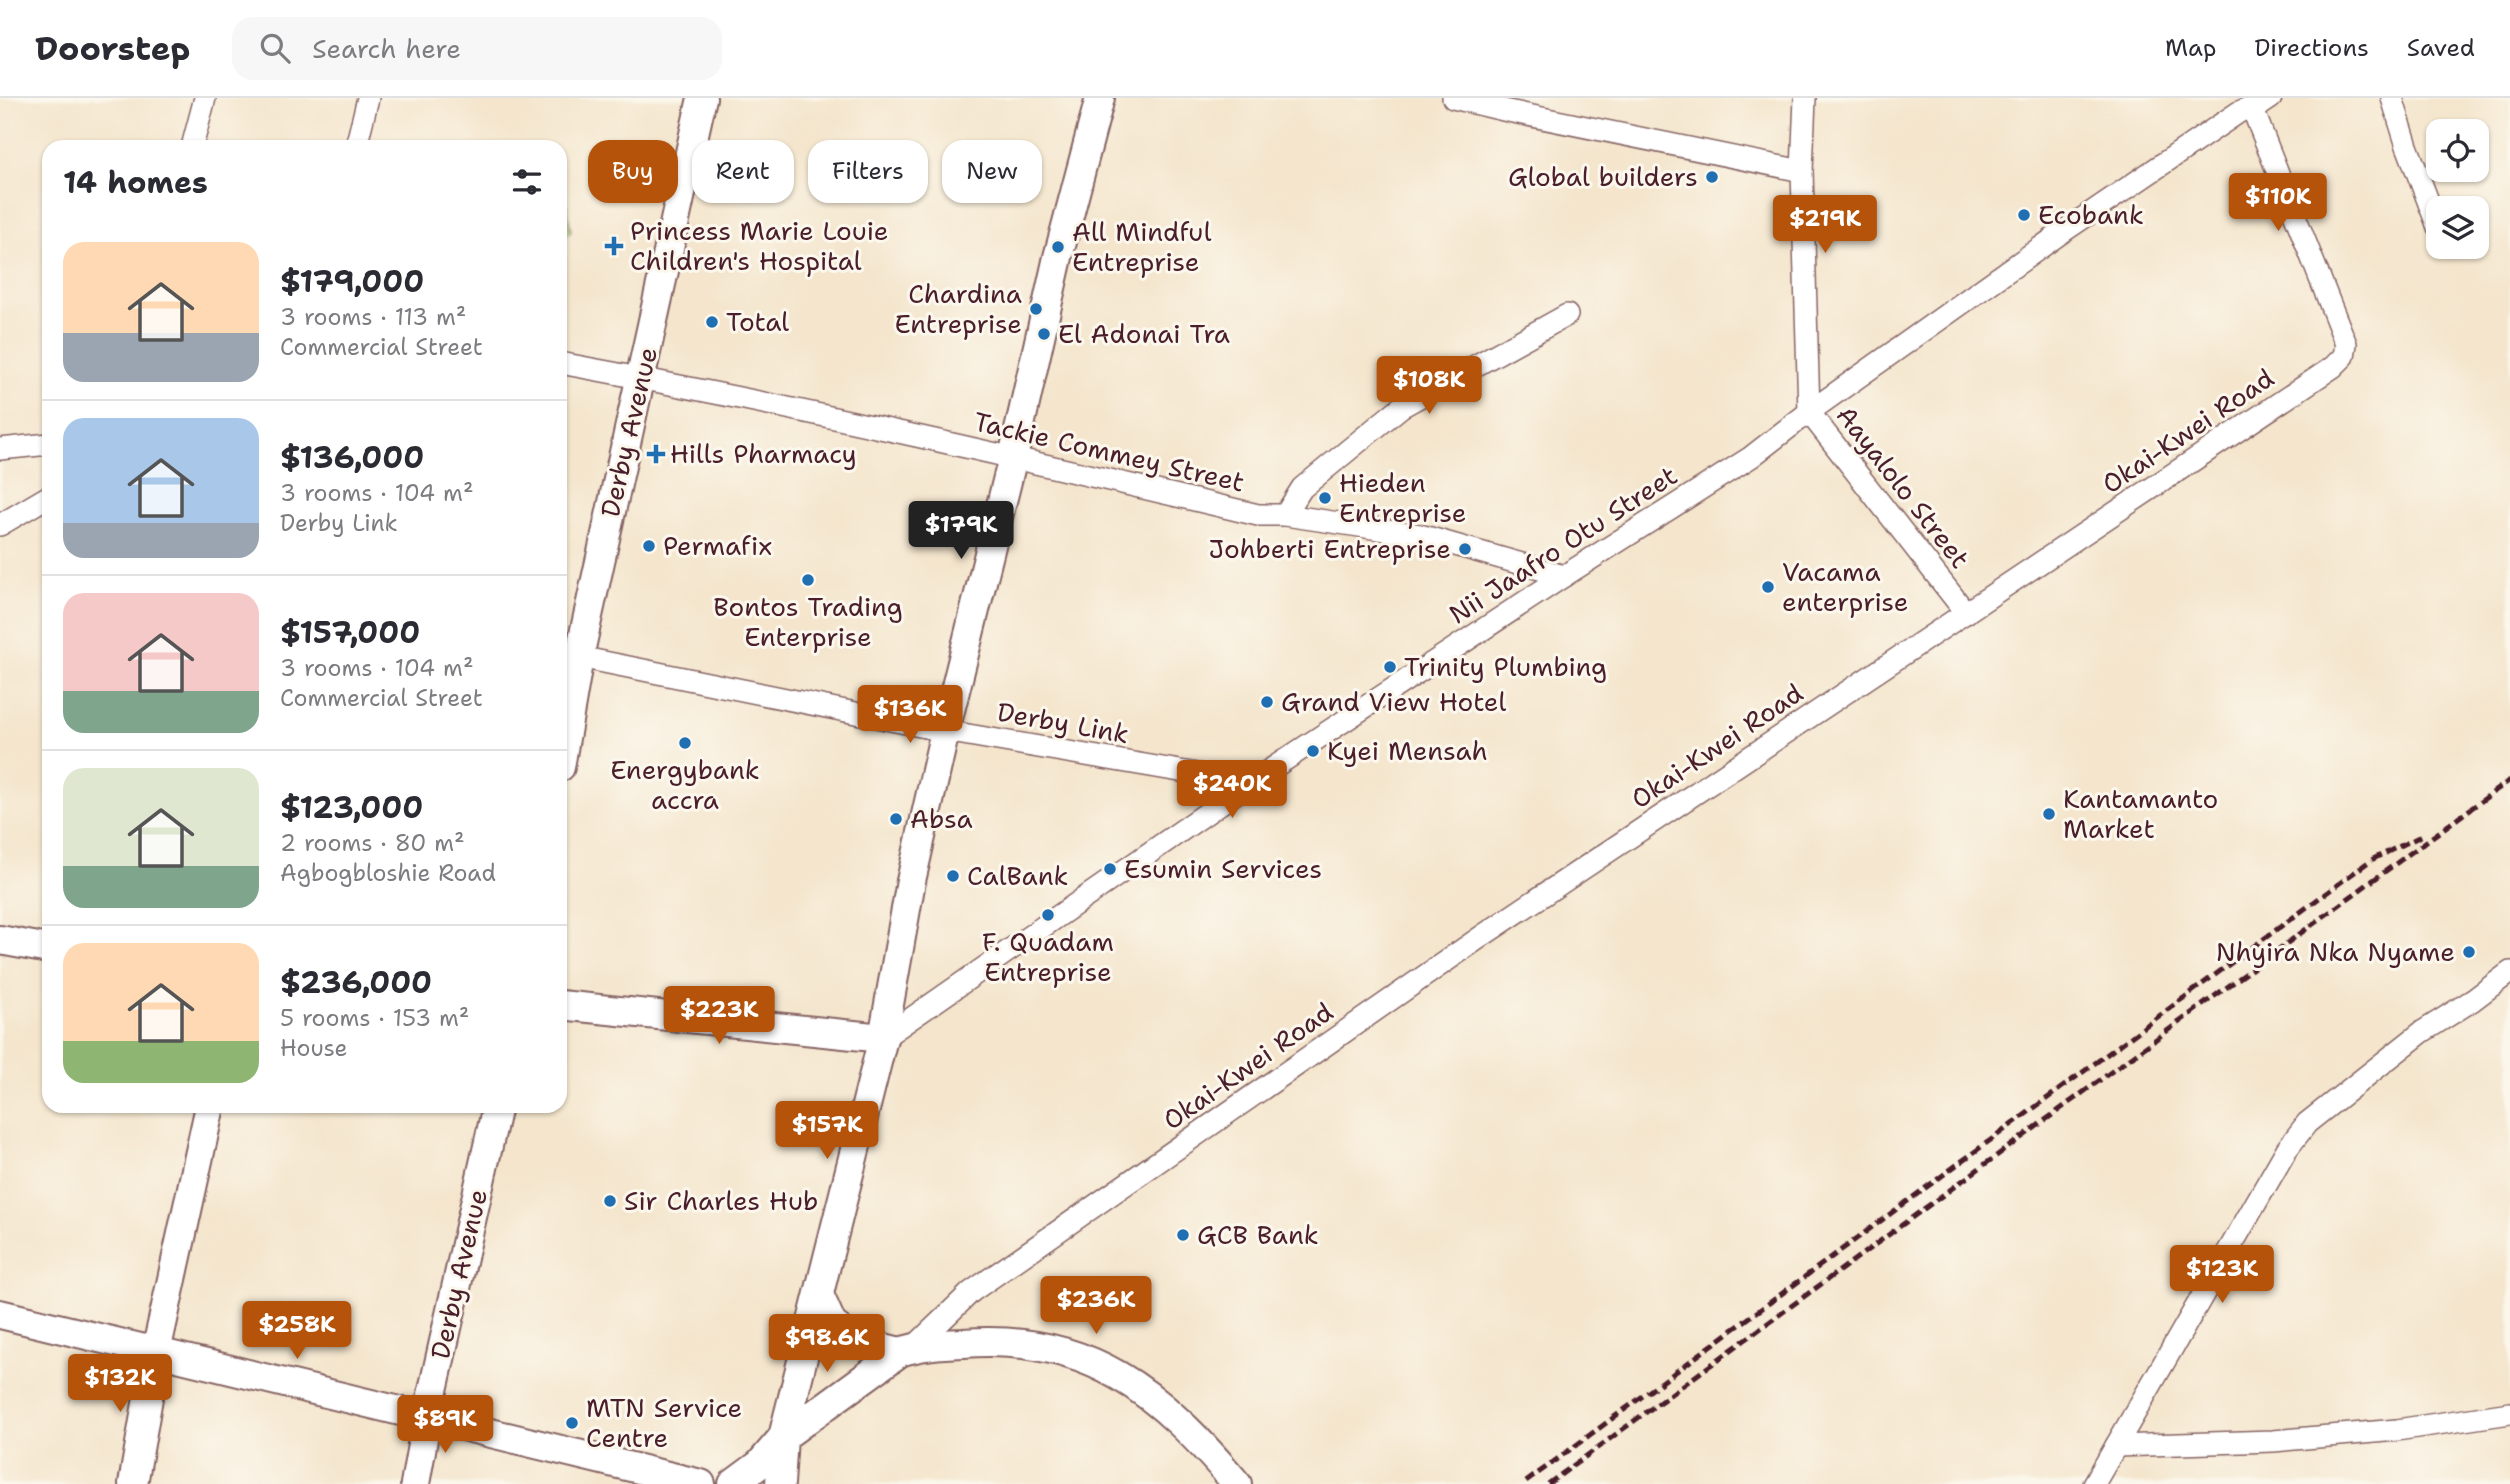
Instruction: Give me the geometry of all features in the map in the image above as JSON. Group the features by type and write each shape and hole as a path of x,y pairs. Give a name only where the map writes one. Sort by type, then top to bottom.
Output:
{"main road":[{"name":"Derby Avenue","path":"567,726 579,657 702,98"},
{"path":"780,1484 783,1437 883,1038 911,880 945,731 1013,457 1058,257 1100,98"},
{"path":"0,940 42,947"},
{"path":"567,1006 883,1038"},
{"path":"133,1484 156,1352 208,1113"},
{"name":"Derby Avenue","path":"415,1484 427,1417 495,1113"},
{"path":"820,1297 832,1324 853,1340 907,1349 1006,1341 1031,1343 1089,1360 1124,1377 1157,1401 1217,1473 1237,1484"},
{"path":"0,1314 701,1484"},
{"path":"733,1484 760,1464 783,1437 907,1349"}],"street":[{"path":"194,140 205,98"},
{"path":"358,140 368,98"},
{"path":"1453,98 1512,105 1801,171"},
{"name":"Aayalolo Street","path":"1805,98 1801,171 1809,412 1966,613"},
{"name":"Nii Jaafro Otu Street","path":"883,1038 1250,783 1564,576 1751,457 1809,412 2061,233 2239,112 2253,110 2271,98"},
{"path":"2392,98 2426,196"},
{"name":"Okai-Kwei Road","path":"907,1349 971,1292 1482,936 2333,367 2344,356 2346,344 2253,110"},
{"path":"1285,515 1302,488 1401,407 1567,315"},
{"name":"Tackie Commey Street","path":"567,364 1013,457 1258,514 1285,515 1420,535 1564,576"},
{"path":"0,449 42,445"},
{"path":"0,525 42,500"},
{"name":"Derby Link","path":"579,657 945,731 1250,783"},
{"path":"2094,1484 2287,1149 2307,1123 2422,1032 2473,1000 2510,972"},
{"path":"2116,1446 2301,1439 2397,1430 2510,1413"}],"green space":[{"path":"567,211 571,232 567,234"}],"railway":[{"path":"1548,1484 2510,780"},
{"path":"1526,1482 2371,860 2425,834"}],"place":[{"name":"Global builders","path":"1712,177"},
{"name":"Ecobank","path":"2024,215"},
{"name":"Princess Marie Louie Children's Hospital","path":"614,246"},
{"name":"All Mindful Entreprise","path":"1058,247"},
{"name":"Chardina Entreprise","path":"1036,309"},
{"name":"Total","path":"712,322"},
{"name":"El Adonai Tra","path":"1044,334"},
{"name":"Hills Pharmacy","path":"656,454"},
{"name":"Hieden Entreprise","path":"1325,498"},
{"name":"Permafix","path":"649,546"},
{"name":"Johberti Entreprise","path":"1465,549"},
{"name":"Bontos Trading Enterprise","path":"808,580"},
{"name":"Vacama enterprise","path":"1768,587"},
{"name":"Trinity Plumbing","path":"1390,667"},
{"name":"Grand View Hotel","path":"1267,702"},
{"name":"Energybank accra","path":"685,743"},
{"name":"Kyei Mensah","path":"1313,751"},
{"name":"Kantamanto Market","path":"2049,814"},
{"name":"Absa","path":"896,819"},
{"name":"Esumin Services","path":"1110,869"},
{"name":"CalBank","path":"953,876"},
{"name":"F. Quadam Entreprise","path":"1048,915"},
{"name":"Nhyira Nka Nyame","path":"2469,952"},
{"name":"Sir Charles Hub","path":"610,1201"},
{"name":"GCB Bank","path":"1183,1235"},
{"name":"MTN Service Centre","path":"572,1423"}]}
